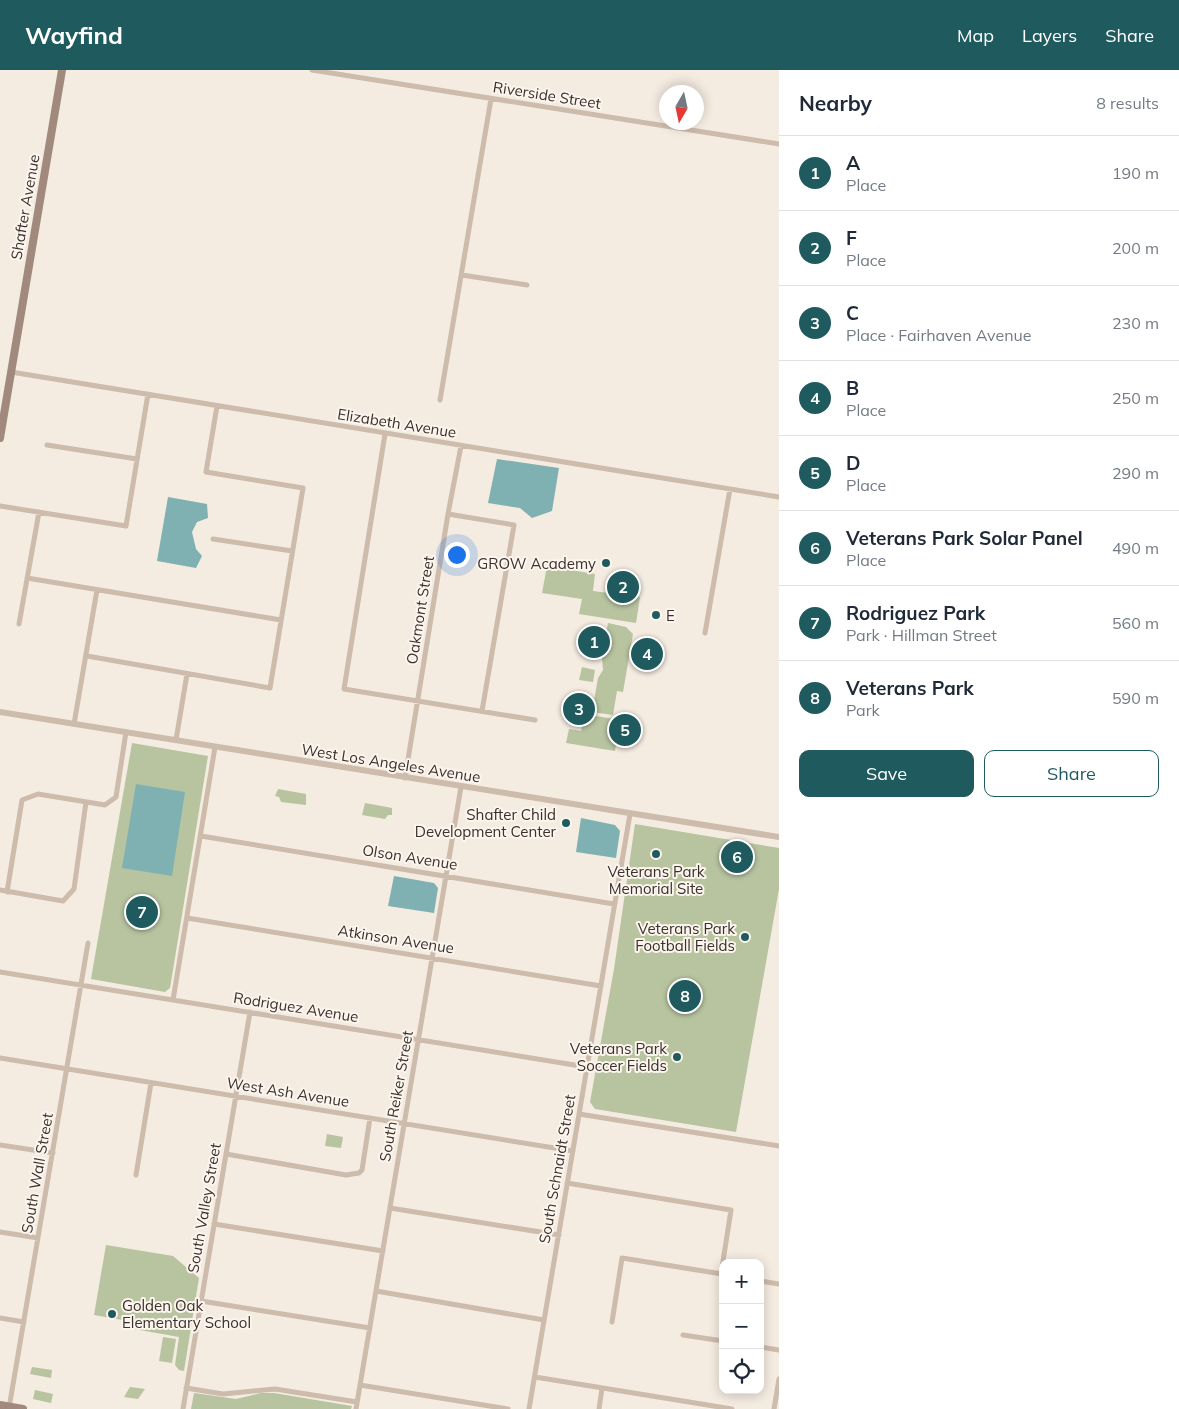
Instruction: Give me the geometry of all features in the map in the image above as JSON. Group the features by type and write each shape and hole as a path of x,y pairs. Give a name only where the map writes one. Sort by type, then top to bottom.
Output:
{"main road":[{"name":"Shafter Avenue","path":"0,438 62,70"},
{"path":"0,1405 23,1409"}],"street":[{"name":"Riverside Street","path":"312,70 779,144"},
{"path":"440,400 490,99"},
{"path":"462,275 527,285"},
{"name":"Elizabeth Avenue","path":"11,372 779,496"},
{"path":"0,506 126,526 148,394"},
{"path":"87,656 270,688 303,488 206,472 217,406"},
{"path":"386,434 344,689 535,720"},
{"path":"47,445 137,459"},
{"name":"Oakmont Street","path":"405,778 448,514 461,446"},
{"path":"706,632 730,489"},
{"path":"19,624 39,512"},
{"path":"448,514 514,525 482,712"},
{"path":"213,538 292,551"},
{"path":"27,578 281,620"},
{"path":"74,724 97,590"},
{"path":"176,740 187,674"},
{"name":"West Los Angeles Avenue","path":"0,712 779,837"},
{"path":"7,892 22,800 38,794 105,805 116,797 126,732"},
{"path":"173,1000 215,747"},
{"name":"South Reiker Street","path":"356,1409 461,787"},
{"path":"0,890 64,901 74,890 86,802"},
{"name":"South Schnaidt Street","path":"529,1409 630,814"},
{"name":"Olson Avenue","path":"201,836 614,904"},
{"name":"Atkinson Avenue","path":"187,918 601,986"},
{"name":"South Wall Street","path":"10,1408 88,943"},
{"name":"Rodriguez Avenue","path":"0,972 587,1067"},
{"name":"South Valley Street","path":"183,1409 250,1012"},
{"name":"West Ash Avenue","path":"0,1058 573,1151"},
{"path":"136,1174 151,1083"},
{"path":"579,1114 779,1146"},
{"path":"226,1154 346,1175 359,1173 362,1170 370,1118"},
{"path":"0,1145 52,1153"},
{"path":"567,1184 731,1210 724,1259"},
{"path":"390,1208 559,1235"},
{"path":"214,1224 383,1251"},
{"path":"0,1232 38,1238"},
{"path":"612,1322 622,1258 719,1274"},
{"path":"764,1282 779,1284"},
{"path":"376,1291 544,1320"},
{"path":"201,1301 370,1328"},
{"path":"0,1318 24,1322"},
{"path":"683,1334 719,1340"},
{"path":"764,1348 779,1350"},
{"path":"535,1377 732,1409"},
{"path":"774,1409 779,1379"},
{"path":"360,1385 508,1409"},
{"path":"186,1388 223,1394 275,1389 357,1402"},
{"path":"599,1409 602,1388"}],"green space":[{"path":"547,566 595,574 593,591 640,597 636,623 579,614 582,599 542,593"},
{"path":"608,623 626,627 633,634 623,692 617,691 613,715 592,712 598,678 603,670 602,657"},
{"path":"582,667 595,670 593,682 579,680"},
{"path":"584,714 620,720 615,751 566,743 569,729 581,731"},
{"path":"132,743 208,756 170,988 165,992 91,979"},
{"path":"278,789 306,794 306,805 281,802 279,797 275,796"},
{"path":"365,803 392,808 392,815 388,815 385,819 362,815"},
{"path":"635,824 779,848 779,889 736,1132 595,1109 590,1102 614,969"},
{"path":"327,1134 343,1137 341,1148 325,1146"},
{"path":"106,1245 173,1256 199,1278 184,1371 179,1370 175,1365 179,1337 134,1329 134,1322 94,1315"},
{"path":"163,1337 176,1339 172,1363 159,1361"},
{"path":"32,1367 52,1370 51,1378 30,1374"},
{"path":"130,1387 145,1389 138,1399 124,1397"},
{"path":"35,1390 53,1394 51,1403 33,1399"},
{"path":"194,1393 236,1399 261,1393 274,1393 352,1406 351,1409 191,1409"}],"water":[{"path":"497,459 559,468 552,511 532,518 520,508 488,503"},
{"path":"168,497 207,504 208,518 197,522 192,532 196,549 202,556 196,568 157,561"},
{"path":"136,784 185,792 172,876 122,868"},
{"path":"581,818 615,825 620,831 616,858 576,852"},
{"path":"394,876 434,883 438,888 434,913 388,906"}],"place":[{"name":"GROW Academy","path":"606,563"},
{"name":"F","path":"623,587"},
{"name":"E","path":"656,615"},
{"name":"A","path":"594,642"},
{"name":"B","path":"647,654"},
{"name":"C","path":"579,709"},
{"name":"D","path":"625,730"},
{"name":"Shafter Child Development Center","path":"566,823"},
{"name":"Veterans Park Memorial Site","path":"656,854"},
{"name":"Veterans Park Solar Panel","path":"737,857"},
{"name":"Rodriguez Park","path":"142,912"},
{"name":"Veterans Park Football Fields","path":"745,937"},
{"name":"Veterans Park","path":"685,996"},
{"name":"Veterans Park Soccer Fields","path":"677,1057"},
{"name":"Golden Oak Elementary School","path":"112,1314"}]}
